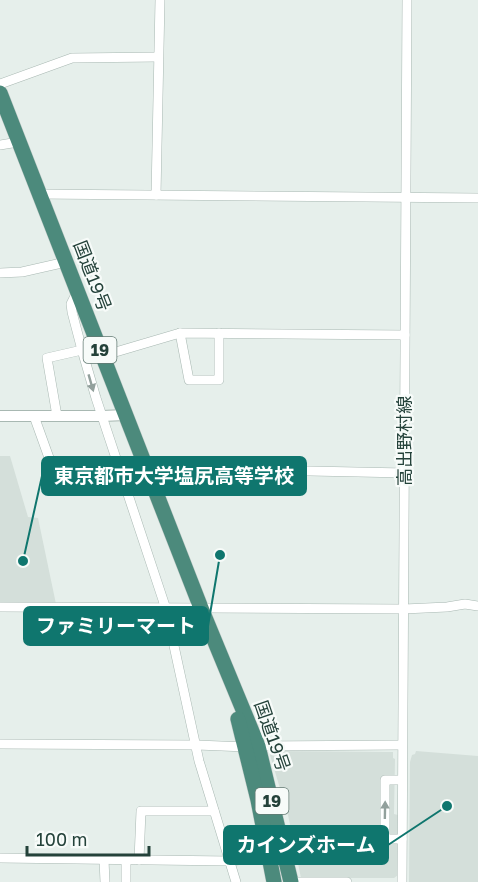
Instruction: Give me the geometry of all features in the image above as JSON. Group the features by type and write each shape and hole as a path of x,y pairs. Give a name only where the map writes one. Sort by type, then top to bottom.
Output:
{"highway":[{"name":"国道19号","path":"0,93 201,608 234,704 252,747 291,882"},
{"name":"国道19号","path":"252,747 258,800 274,882"}],"street":[{"path":"156,195 160,0"},
{"name":"高出野村線","path":"402,882 407,0"},
{"path":"0,84 72,58 158,57"},
{"path":"0,146 18,142"},
{"path":"38,194 478,198"},
{"path":"0,273 22,272 66,262"},
{"path":"79,295 71,304 82,350 166,609 199,760 236,882"},
{"path":"102,356 180,333 405,335"},
{"path":"180,333 189,380 219,380 219,333"},
{"path":"57,416 47,358 82,350"},
{"path":"0,416 126,415"},
{"path":"34,416 57,480"},
{"path":"148,472 156,470 405,473"},
{"path":"0,607 404,609 465,604 478,606"},
{"path":"0,744 252,747 402,745"},
{"path":"402,780 386,780 385,839 402,839"},
{"path":"139,860 141,811 214,811"},
{"path":"0,858 229,861 285,856"},
{"path":"104,860 105,882"},
{"path":"126,860 126,882"},
{"path":"297,882 347,882"}],"shaded area":[{"path":"0,456 10,456 28,517 38,518 56,604 0,604"},
{"path":"273,751 393,752 395,759 394,814 398,815 398,875 394,878 301,878 288,815 270,755"},
{"path":"416,751 478,756 478,882 409,882 410,762"}],"place":[{"name":"ファミリーマート","path":"220,555"},
{"name":"東京都市大学塩尻高等学校","path":"23,561"},
{"name":"カインズホーム","path":"447,806"}]}
